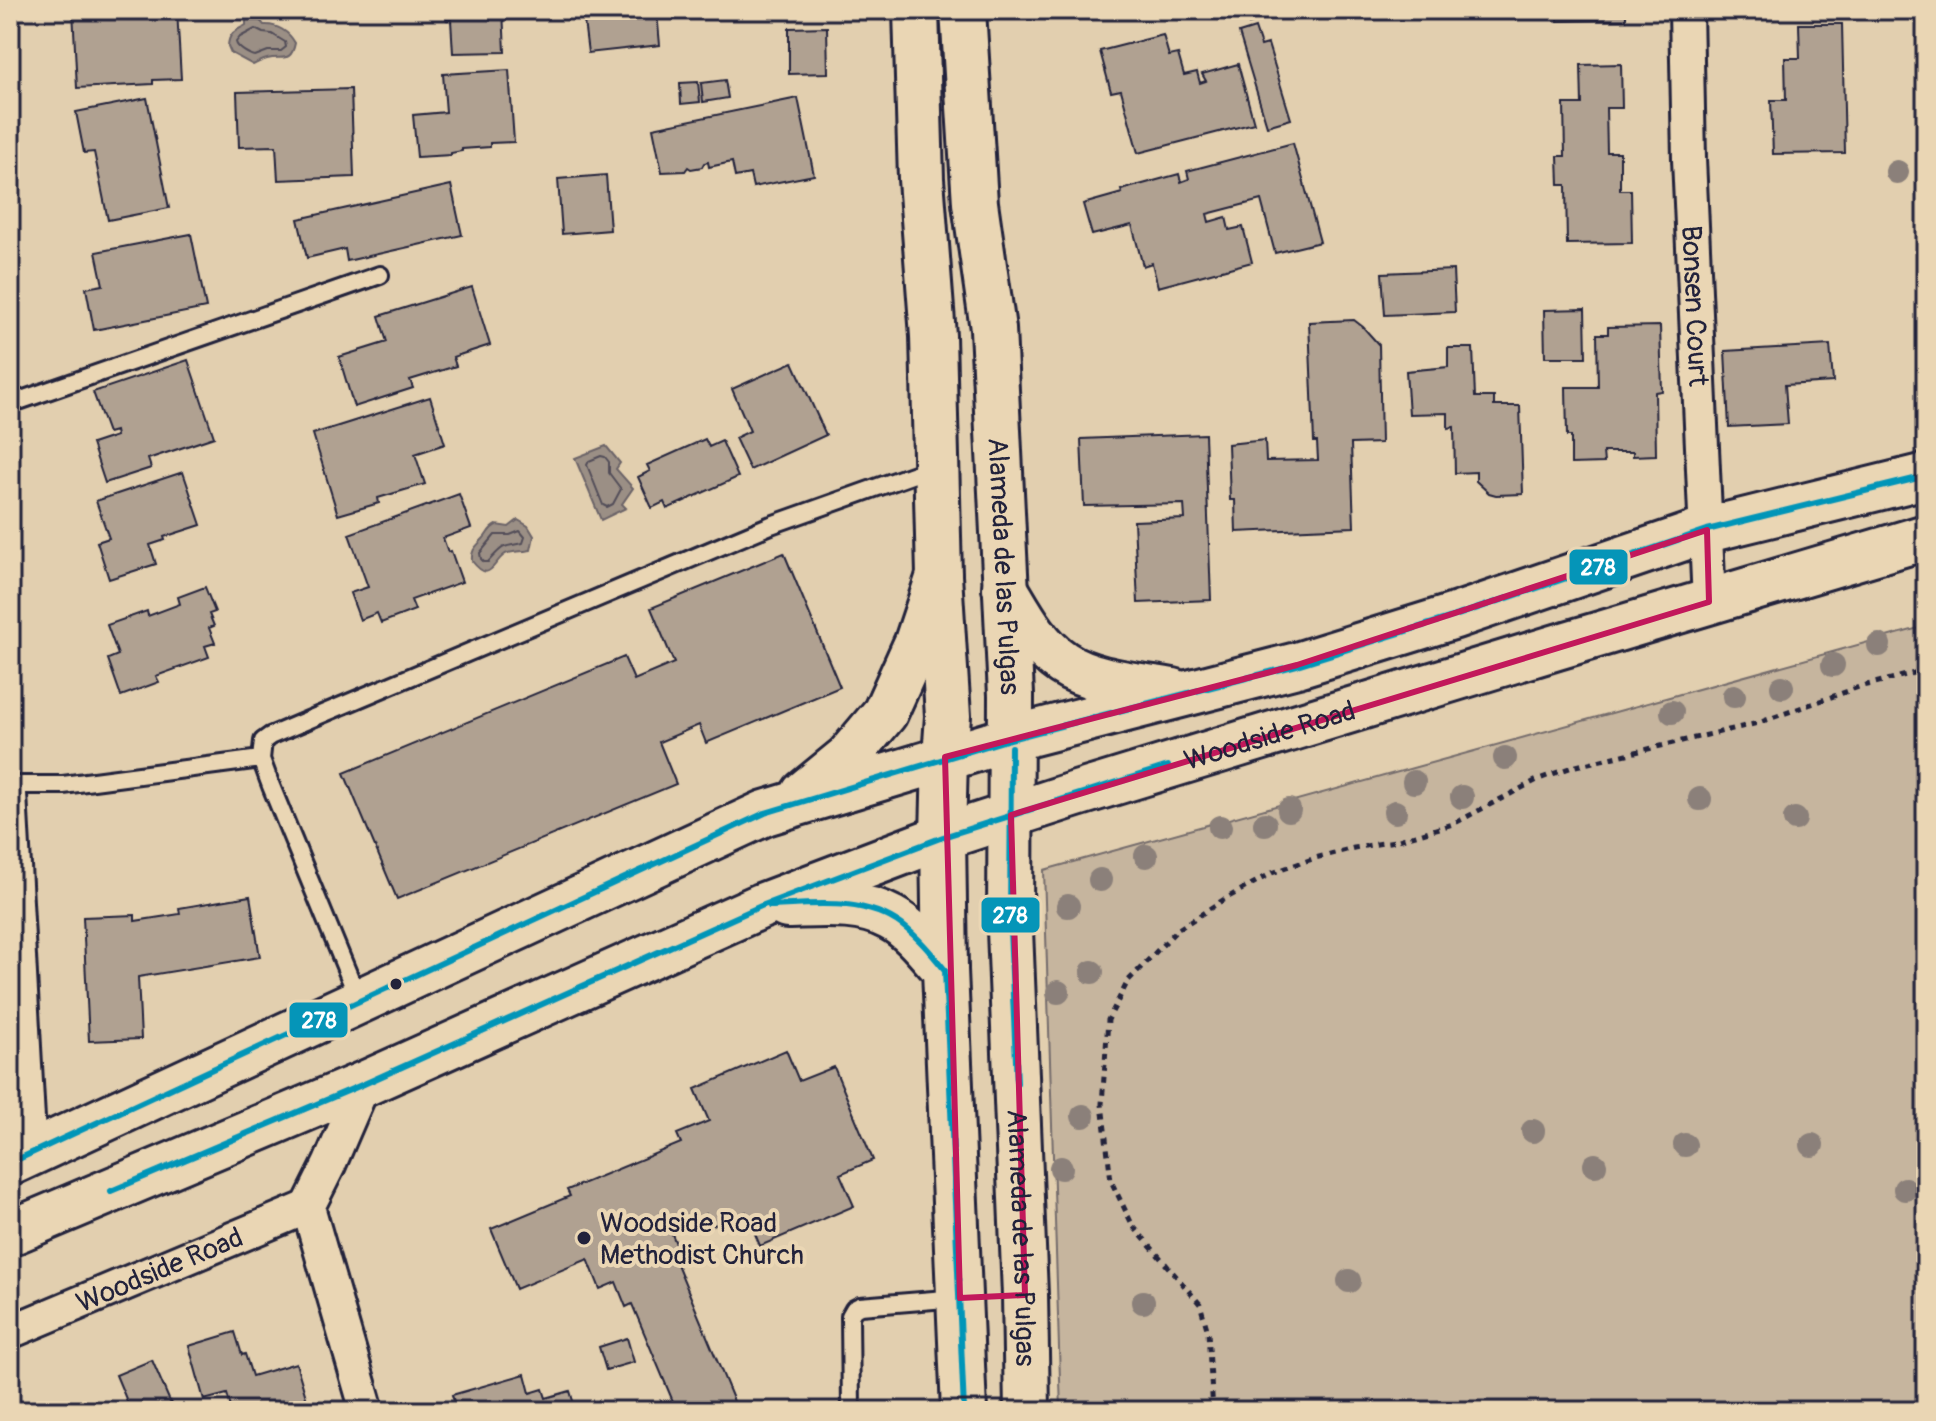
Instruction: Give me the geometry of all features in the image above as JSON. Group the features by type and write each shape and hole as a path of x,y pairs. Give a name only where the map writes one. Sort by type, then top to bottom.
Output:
{"main road":[{"path":"916,10 921,179 933,336 939,576 948,716 943,837 945,970 964,1411"},
{"name":"Alameda de las Pulgas","path":"963,10 975,203 993,329 1011,695 1010,930 1027,1411"},
{"name":"Woodside Road","path":"20,1159 765,813 945,757 1297,665 1455,616 1707,530 1926,476"},
{"name":"Woodside Road","path":"10,1233 364,1084 761,906 943,837 1557,647 1926,537"},
{"path":"787,806 848,757 885,713 917,642 939,576"},
{"path":"1005,588 1033,634 1062,663 1091,675 1187,693"},
{"path":"761,906 837,905 865,908 893,918 945,970"},
{"path":"960,1298 1025,1295"}],"street":[{"name":"Bonsen Court","path":"1686,10 1689,159 1709,602"},
{"path":"10,794 20,1159"},
{"path":"364,1084 308,1207 367,1411"},
{"name":"Woodside Road","path":"10,1332 308,1207"}],"lane":[{"path":"10,404 380,275"},
{"path":"359,1001 261,759 263,741 771,525 936,467"},
{"path":"10,785 63,785 261,759"},
{"path":"851,1411 850,1316 854,1309 960,1298"}],"path":[{"path":"1213,1411 1208,1332 1200,1304 1133,1226 1111,1181 1102,1104 1108,1020 1128,981 1167,940 1223,900 1272,873 1315,858 1395,841 1453,824 1539,779 1572,767 1758,723 1859,687 1926,670"}],"highlighted area":[{"path":"1707,530 1709,602 1011,815 1025,1295 960,1298 945,757 1297,665"}],"shaded area":[{"path":"1926,626 1926,1411 1061,1411 1044,870"}],"water":[{"path":"250,16 257,17 264,25 286,32 295,43 291,54 265,59 253,65 231,53 228,46 230,38 246,25"},
{"path":"606,446 620,463 616,469 633,488 622,504 626,508 601,520 575,458"},
{"path":"518,520 528,526 534,536 531,550 507,553 487,572 478,568 472,561 474,548 496,525 509,527"}],"building":[{"path":"73,10 177,10 181,79 153,80 153,84 77,88"},
{"path":"446,10 503,10 505,52 453,53 451,20 447,20"},
{"path":"1244,10 1278,10 1279,15 1249,24"},
{"path":"1558,10 1626,10 1626,20 1558,21"},
{"path":"657,12 660,45 588,53 584,21"},
{"path":"1799,24 1842,24 1845,153 1773,154 1771,100 1786,100 1785,58 1800,58"},
{"path":"827,27 828,73 789,74 789,28"},
{"path":"1255,28 1261,46 1268,44 1291,119 1267,126 1239,33"},
{"path":"1163,35 1169,56 1178,54 1184,75 1197,72 1200,83 1206,81 1202,74 1238,64 1254,123 1138,153 1121,90 1111,92 1100,51"},
{"path":"1621,64 1622,108 1606,108 1607,152 1620,152 1620,190 1631,190 1632,243 1567,244 1566,185 1559,185 1558,156 1565,156 1564,104 1582,104 1581,65"},
{"path":"509,70 514,142 490,143 490,147 462,149 451,155 417,157 413,115 446,112 443,74"},
{"path":"725,80 728,98 703,102 701,83"},
{"path":"698,82 700,102 681,104 680,83"},
{"path":"351,89 354,177 278,180 276,146 239,147 237,92"},
{"path":"147,98 169,208 108,220 94,152 84,153 76,112"},
{"path":"798,98 814,175 753,187 750,174 735,177 732,162 709,167 708,162 702,167 688,167 685,171 662,172 653,128"},
{"path":"1293,143 1320,242 1275,253 1261,200 1207,214 1209,222 1226,217 1229,230 1243,227 1252,262 1158,287 1152,263 1143,266 1132,225 1092,235 1083,204 1179,174 1181,182 1189,179 1187,171"},
{"path":"606,175 610,230 562,234 558,179"},
{"path":"451,185 462,235 347,261 345,249 307,258 298,219"},
{"path":"191,234 206,308 94,330 86,288 103,285 96,252"},
{"path":"1453,270 1455,312 1385,315 1382,273"},
{"path":"472,287 490,345 453,357 456,366 410,380 413,388 354,407 339,357 387,342 379,316"},
{"path":"1585,309 1586,357 1545,357 1544,310"},
{"path":"1354,320 1379,345 1381,443 1351,444 1354,527 1236,532 1235,500 1230,500 1228,444 1265,440 1266,461 1318,460 1317,442 1314,442 1309,322"},
{"path":"1660,326 1662,391 1655,392 1656,455 1603,452 1604,463 1571,464 1566,387 1598,387 1597,334 1608,334 1608,327"},
{"path":"1830,345 1833,382 1785,385 1788,424 1729,427 1725,351"},
{"path":"1448,348 1473,348 1475,397 1494,397 1494,406 1520,406 1523,494 1489,493 1476,481 1476,472 1455,473 1454,427 1448,428 1448,413 1409,414 1406,371 1448,367"},
{"path":"188,360 214,437 148,459 151,468 105,483 92,444 116,436 115,431 108,433 93,392"},
{"path":"793,362 826,435 750,470 735,438 750,431 732,389"},
{"path":"430,397 445,444 415,454 425,484 378,498 379,503 338,515 313,434"},
{"path":"1205,434 1211,600 1138,603 1134,521 1185,519 1184,504 1084,506 1081,439"},
{"path":"705,439 709,447 722,441 738,477 667,509 664,502 652,508 638,477 650,471 647,465"},
{"path":"183,472 201,525 150,545 156,564 109,579 97,542 109,538 96,501"},
{"path":"459,494 471,528 443,538 462,582 411,600 415,610 381,623 377,613 360,620 350,593 368,587 349,534"},
{"path":"784,553 840,687 706,743 699,725 659,742 676,784 397,899 344,773 624,657 634,680 674,663 651,608"},
{"path":"205,587 215,612 209,614 214,626 209,628 215,643 205,646 209,657 156,676 159,682 121,696 108,659 118,655 107,625 147,611 148,616 180,604 178,597"},
{"path":"250,896 260,957 138,977 141,1039 89,1041 83,917 135,915 135,921 180,914 179,908"},
{"name":"Woodside Road Methodist Church","path":"786,1050 799,1081 834,1067 873,1160 840,1174 854,1206 760,1246 746,1212 711,1226 706,1214 670,1229 683,1261 677,1264 738,1411 677,1411 632,1304 626,1307 616,1282 600,1289 588,1259 516,1289 491,1229 570,1196 567,1190 681,1143 677,1134 709,1121 695,1089"},
{"path":"235,1332 252,1376 296,1363 310,1411 232,1411 227,1394 204,1400 189,1346"},
{"path":"627,1338 634,1362 606,1370 599,1347"},
{"path":"152,1360 174,1411 131,1411 116,1375"},
{"path":"525,1374 530,1393 543,1389 546,1398 570,1391 576,1411 457,1411 452,1395"}],"transit line":[{"name":"278","path":"10,1163 765,813 1010,739 1297,665 1455,616 1707,530 1926,476"},
{"name":"278","path":"1011,747 1010,930 1017,1083"},
{"name":"278","path":"111,1191 364,1084 761,906 943,837 1168,766"},
{"name":"278","path":"770,906 839,904 872,910 902,925 945,970 964,1411"}],"place":[{"name":"Woodside Road Methodist Church","path":"584,1238"}]}
